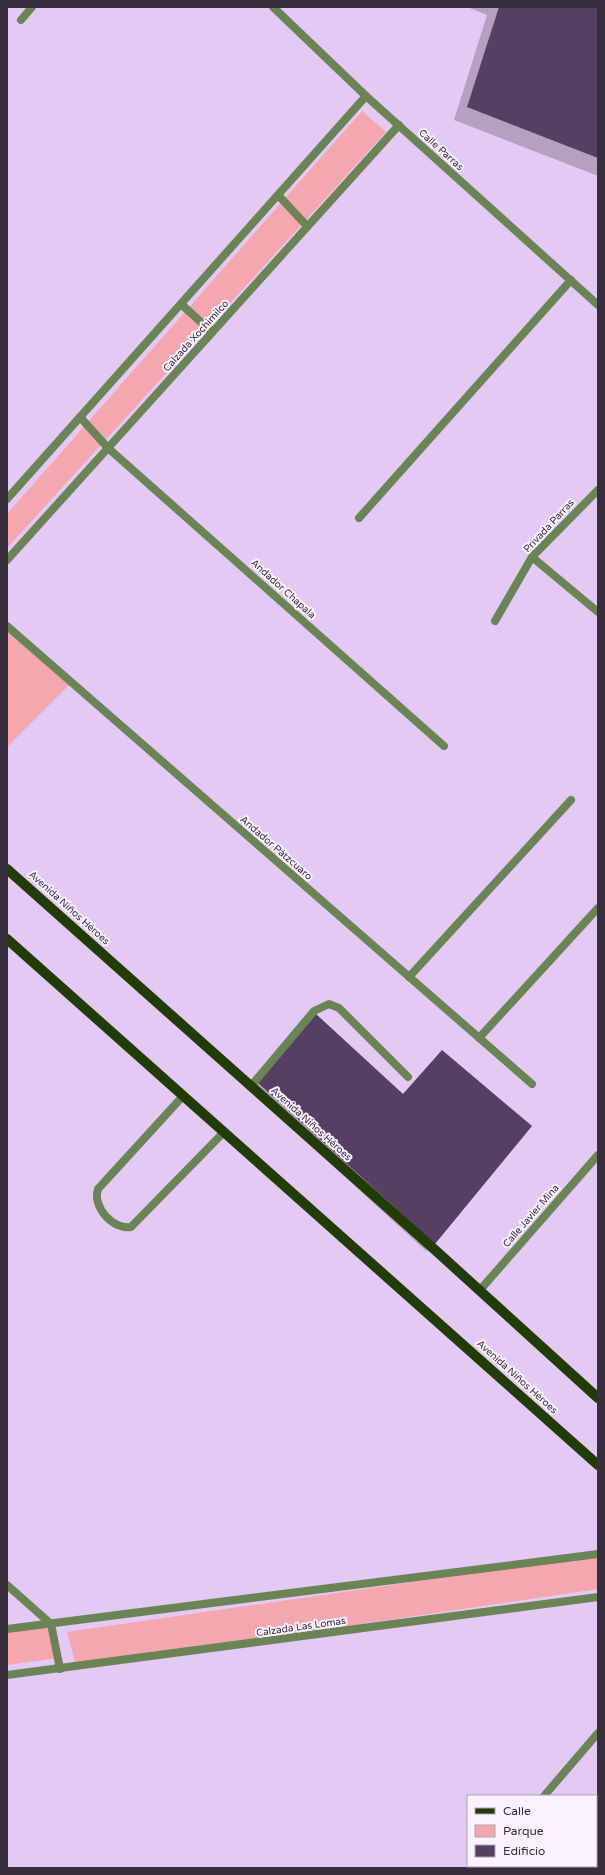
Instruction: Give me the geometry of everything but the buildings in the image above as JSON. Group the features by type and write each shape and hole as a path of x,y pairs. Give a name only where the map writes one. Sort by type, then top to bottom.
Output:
{"main road":[{"name":"Avenida Niños Héroes","path":"7,869 480,1290 598,1398"},
{"name":"Avenida Niños Héroes","path":"7,939 598,1466"}],"street":[{"path":"21,20 32,7"},
{"name":"Calle Parras","path":"273,7 366,96 598,304"},
{"path":"7,499 366,96"},
{"name":"Calzada Xochimilco","path":"7,560 399,125"},
{"path":"278,195 308,226"},
{"path":"359,518 571,280"},
{"path":"181,304 212,332"},
{"name":"Andador Chapala","path":"80,417 108,448 444,746"},
{"name":"Privada Parras","path":"495,621 532,558 598,490"},
{"path":"532,558 598,612"},
{"name":"Andador Pátzcuaro","path":"7,626 532,1084"},
{"path":"409,977 571,800"},
{"path":"479,1038 598,908"},
{"path":"251,1086 314,1011 329,1004 339,1008 408,1077"},
{"path":"183,1096 98,1189 96,1198 97,1202 113,1224 122,1227 131,1227 224,1132"},
{"name":"Calle Javier Mina","path":"480,1290 598,1156"},
{"path":"7,1629 598,1554"},
{"path":"7,1585 51,1624 60,1669"},
{"name":"Calzada Las Lomas","path":"7,1675 598,1597"},
{"path":"545,1795 598,1733"}],"green space":[{"path":"362,111 386,132 7,548 7,514"},
{"path":"7,628 71,683 7,747"},
{"path":"598,1555 598,1589 76,1666 67,1632"},
{"path":"51,1624 58,1658 7,1665 7,1630"}]}
